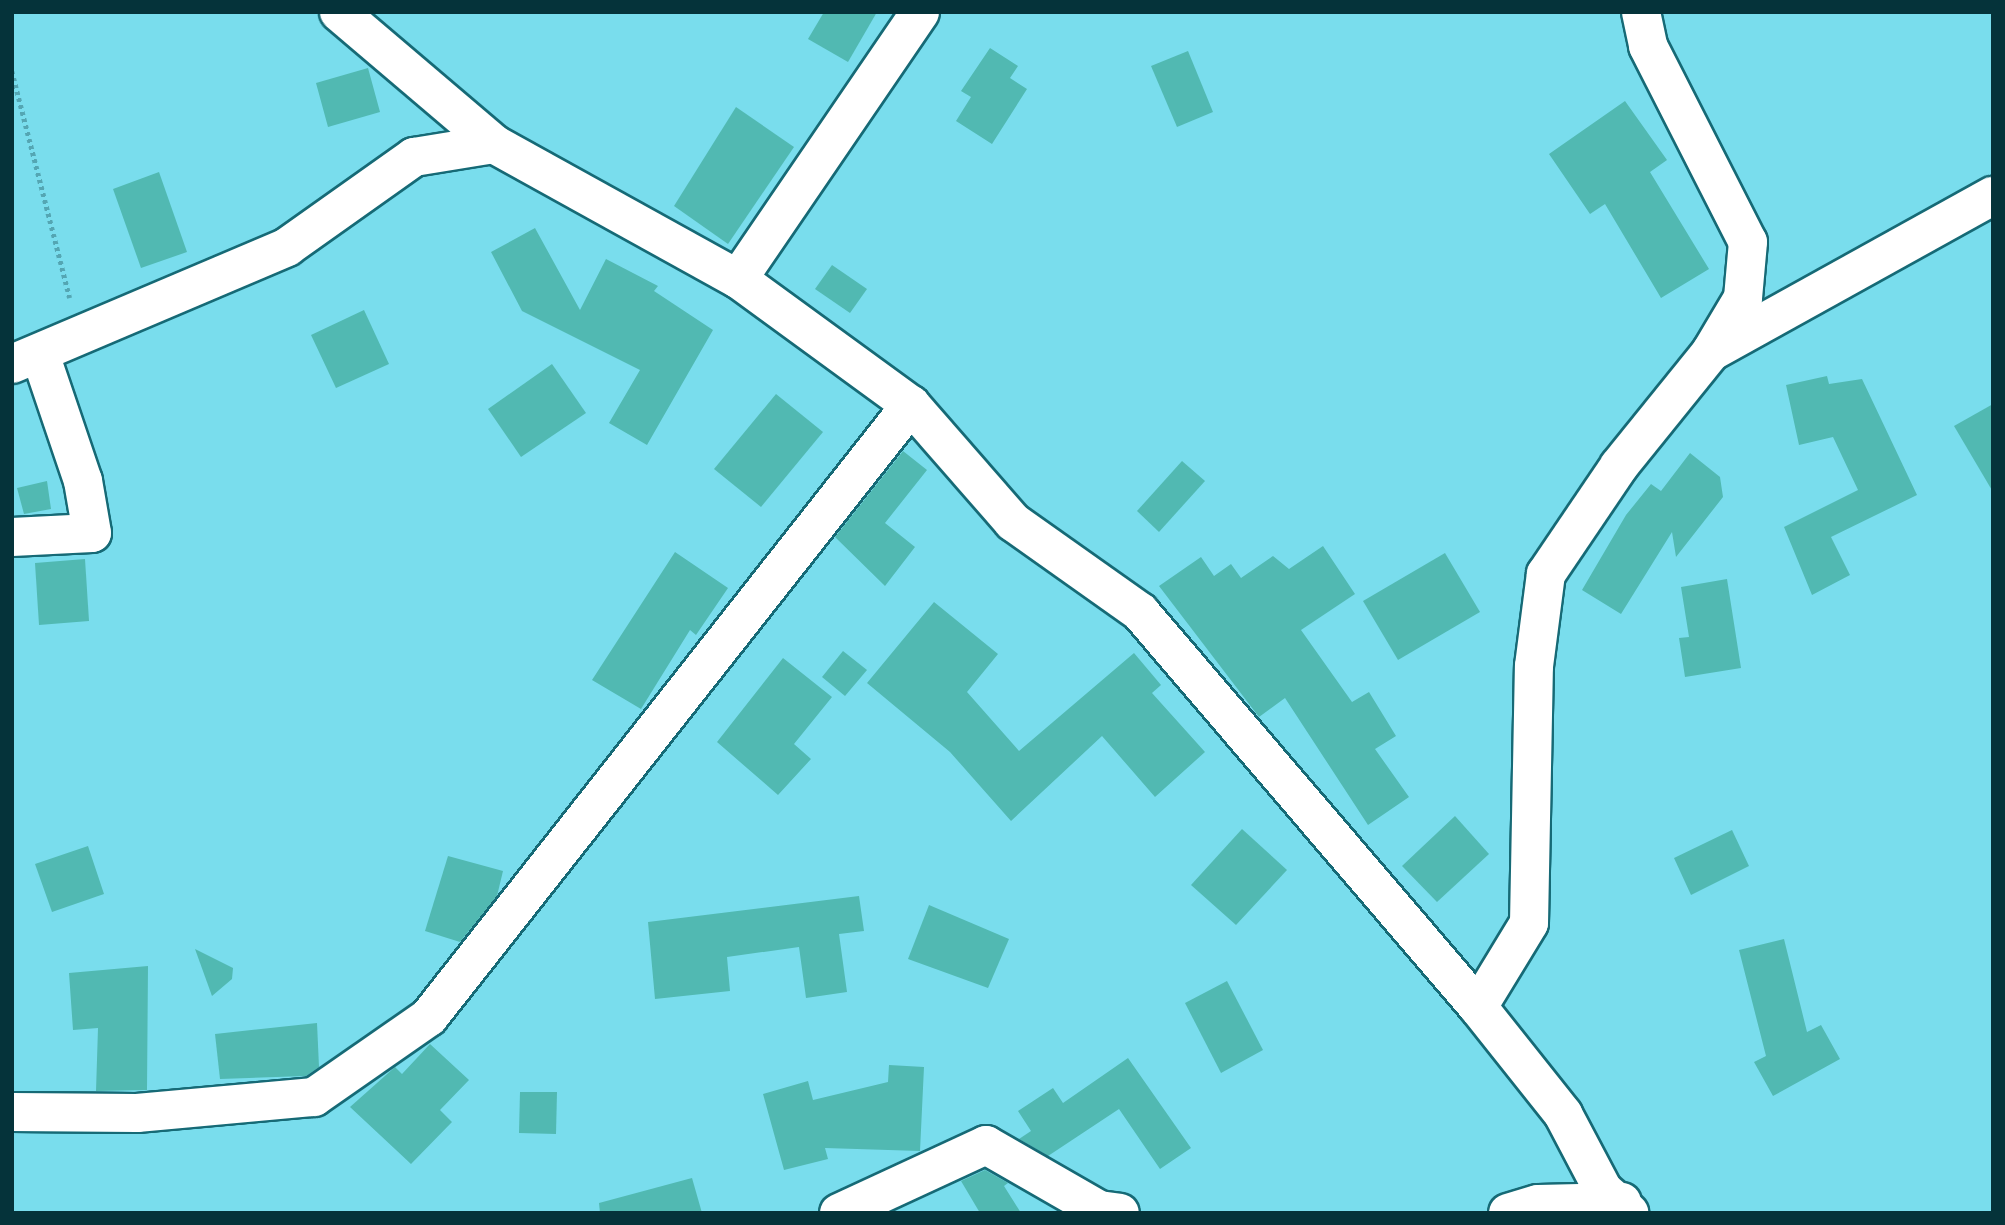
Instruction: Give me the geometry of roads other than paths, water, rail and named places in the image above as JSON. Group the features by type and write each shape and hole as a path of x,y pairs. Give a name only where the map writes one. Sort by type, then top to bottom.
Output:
{"street":[{"path":"339,12 494,144 738,279 911,405 1013,522 1140,612 1478,1007 1563,1114 1603,1190 1625,1207"},
{"path":"738,279 920,12"},
{"path":"1478,1007 1529,923 1534,666 1546,574 1619,466 1711,352 1743,298 1748,242 1648,46 1641,12"},
{"path":"12,537 92,533 83,481 26,360 79,333 287,247 414,157 494,144"},
{"path":"1711,352 1993,196"},
{"path":"12,1112 137,1113 313,1097 429,1017 911,405"},
{"path":"839,1213 986,1145 1099,1210 1120,1213"},
{"path":"1508,1213 1538,1204 1625,1207"}]}
